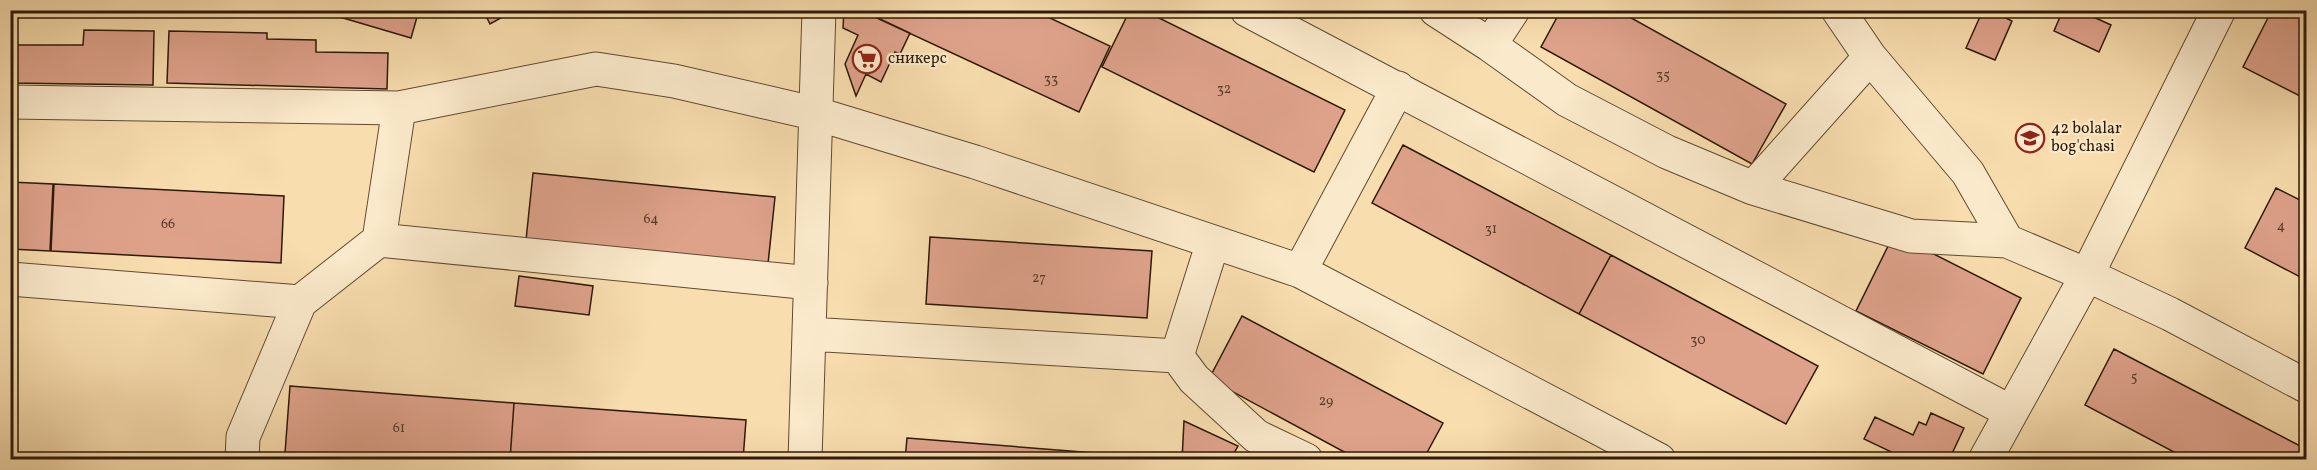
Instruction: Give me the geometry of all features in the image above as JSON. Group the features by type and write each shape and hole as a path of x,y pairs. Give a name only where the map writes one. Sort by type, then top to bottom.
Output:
{"street":[{"path":"805,459 819,10"},
{"path":"1247,10 2011,412"},
{"path":"1436,10 1567,100 1667,152 1754,188 1911,236 2007,241 2170,314 2307,386"},
{"path":"1490,45 1513,10"},
{"path":"1838,10 1870,57 1968,172 2007,241"},
{"path":"1985,459 2087,275 2219,10"},
{"path":"1754,188 1870,57"},
{"path":"10,102 399,108 596,69 674,81 817,114 975,162 1300,271 1659,459"},
{"path":"1300,271 1398,88"},
{"path":"242,459 243,436 300,302 379,240 399,108"},
{"path":"379,240 811,284"},
{"path":"1177,356 1213,242"},
{"path":"10,279 300,302"},
{"path":"809,334 1177,356"},
{"path":"1177,356 1194,379 1256,436 1270,452 1306,459"}],"building":[{"path":"81,10 100,10 99,16"},
{"path":"316,10 419,10 411,38"},
{"path":"483,10 515,10 490,24"},
{"path":"844,10 861,10 910,33 900,54 895,52 881,82 866,74 856,96 845,64 858,35 843,28"},
{"path":"870,10 1033,10 1110,46 1079,112 868,14"},
{"path":"1130,10 1143,10 1345,110 1314,172 1102,67"},
{"path":"1561,10 1617,10 1786,104 1752,164 1541,47"},
{"path":"1983,10 1990,10 2012,21 1995,60 1966,48"},
{"path":"2063,10 2078,10 2111,25 2099,52 2054,31"},
{"path":"2272,10 2306,10 2306,99 2243,67"},
{"path":"10,29 16,29 15,45 83,45 84,30 154,31 153,85 10,83"},
{"path":"169,31 267,33 267,39 316,40 316,52 388,53 387,89 167,83"},
{"path":"1403,145 1611,255 1579,314 1372,203"},
{"path":"533,173 775,197 768,264 526,240"},
{"path":"10,182 53,184 50,251 10,249"},
{"path":"54,184 284,196 281,263 51,251"},
{"path":"2276,188 2306,203 2306,280 2245,248"},
{"path":"1894,234 2021,298 1983,374 1856,311"},
{"path":"930,237 1152,251 1147,318 926,304"},
{"path":"1611,255 1818,366 1786,424 1579,314"},
{"path":"519,276 593,286 589,315 515,306"},
{"path":"1242,316 1443,423 1423,460 1359,460 1209,379"},
{"path":"2114,349 2306,449 2306,460 2189,460 2085,405"},
{"path":"290,386 514,403 510,460 371,460 285,453"},
{"path":"514,403 746,420 743,460 510,460"},
{"path":"1931,413 1964,428 1949,460 1908,460 1864,439 1875,417 1913,435 1919,422 1926,425"},
{"path":"1184,421 1238,446 1230,460 1182,460"},
{"path":"907,438 1146,457 1145,460 905,460"}],"place":[{"name":"сникерс","path":"867,59"},
{"name":"42 bolalar bog'chasi","path":"2030,138"}]}
